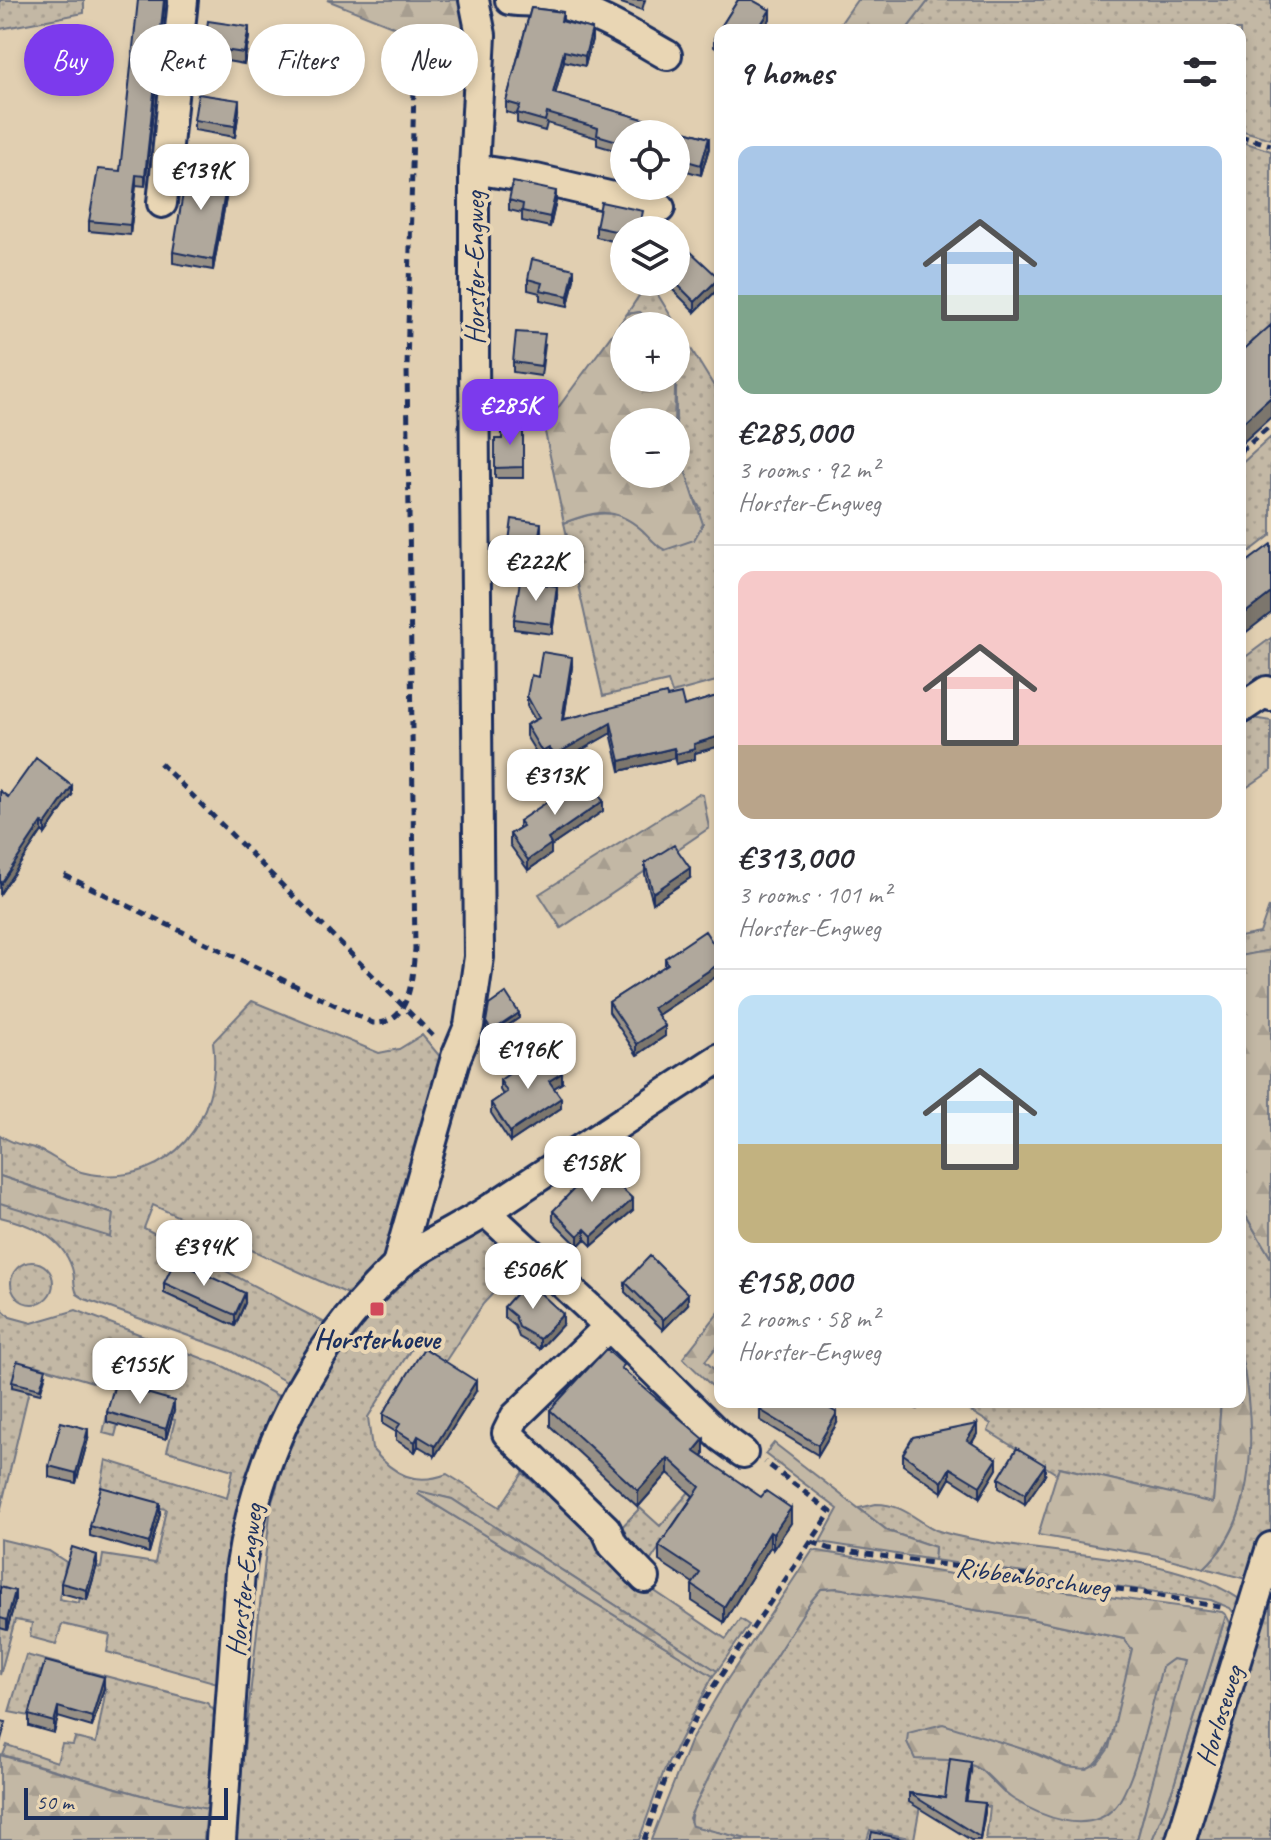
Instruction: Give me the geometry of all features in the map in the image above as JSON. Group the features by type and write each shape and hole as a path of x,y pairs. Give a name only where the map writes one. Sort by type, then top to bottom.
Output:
{"street":[{"path":"162,203 183,0"},
{"name":"Horster-Engweg","path":"396,1268 456,1057 469,1026 479,957 474,169 481,35 474,0"},
{"path":"510,0 549,1 590,14 667,55"},
{"name":"Horster-Engweg","path":"474,169 536,179 660,208"},
{"path":"1246,706 1269,693"},
{"name":"Horster-Engweg","path":"221,1840 240,1571 256,1488 288,1411 311,1372 338,1333 396,1268 714,1062"},
{"path":"486,1212 609,1326 721,1437 743,1453"},
{"path":"609,1326 515,1417 507,1433 606,1529 613,1545 645,1578"},
{"name":"Horloseweg","path":"1181,1840 1271,1547"}],"path":[{"path":"64,875 373,1023 387,1023 397,1018 403,1007 412,983 415,949 407,368 414,96"},
{"path":"1246,138 1271,145"},
{"path":"1246,447 1271,425"},
{"path":"160,763 456,1057"},
{"path":"644,1840 682,1743 719,1676 831,1512 755,1454 743,1453"},
{"name":"Ribbenboschweg","path":"812,1542 831,1549 1214,1604 1227,1609 1246,1628"}],"green space":[{"path":"0,0 84,0 84,13 0,29"},
{"path":"327,0 465,0 469,24 387,24"},
{"path":"857,0 929,0 911,24 840,24"},
{"path":"929,0 1271,0 1271,139 1246,132 1246,24 911,24"},
{"path":"1246,143 1271,151 1271,340 1246,363"},
{"path":"639,296 659,296 668,312 628,312"},
{"path":"610,337 610,392 675,392 674,408 610,408 610,488 690,488 690,485 703,524 694,540 665,550 631,522 613,514 595,514 564,523 544,427"},
{"path":"690,347 714,386 714,682 672,693 668,681 603,696 564,523 593,514 616,515 637,525 659,547 701,510 689,488 690,408 676,408 676,392 690,392"},
{"path":"1271,437 1271,535 1246,554 1246,460"},
{"path":"1271,638 1271,674 1246,692 1246,657"},
{"path":"1246,719 1271,721 1271,771 1246,788"},
{"path":"698,794 703,795 709,828 561,928 539,894"},
{"path":"1269,907 1271,950 1246,955 1246,936 1260,933"},
{"path":"1271,950 1271,1258 1246,1216 1246,955"},
{"path":"252,1001 379,1053 399,1049 422,1035 442,1059 387,1254 348,1294 153,1205 144,1228 325,1323 290,1384 231,1351 85,1299 77,1294 73,1271 61,1248 43,1233 0,1217 0,1186 113,1214 0,1176 0,1135 90,1174 119,1175 145,1169 167,1158 186,1141 200,1120 214,1070 213,1042"},
{"path":"0,1176 113,1214 110,1237 0,1203"},
{"path":"1246,1216 1271,1258 1271,1530 1253,1577 1246,1579 1204,1568 1224,1545 1237,1520 1245,1493 1248,1435"},
{"path":"484,1229 523,1261 483,1304 443,1365 418,1338 368,1417 372,1449 397,1472 425,1479 447,1474 500,1507 523,1473 603,1545 598,1553 726,1639 740,1619 749,1625 717,1671 452,1499 419,1492 713,1676 664,1771 639,1840 234,1840 271,1505 298,1420 346,1341 413,1267"},
{"path":"32,1262 47,1268 53,1283 47,1298 32,1304 17,1298 11,1283 17,1268"},
{"path":"0,1307 10,1317 32,1323 76,1310 225,1367 282,1398 254,1462 236,1523 229,1567 222,1678 217,1683 107,1652 110,1635 62,1624 56,1644 30,1637 32,1623 15,1620 0,1675 0,1539 49,1551 66,1562 59,1599 79,1603 85,1565 101,1568 103,1555 155,1563 166,1509 99,1498 106,1460 227,1498 233,1470 167,1451 175,1420 123,1405 115,1436 103,1433 113,1388 35,1365 0,1512"},
{"path":"714,1319 714,1350 705,1361 714,1369 714,1388 683,1358"},
{"path":"1246,1384 1250,1436 1244,1494 1236,1521 1223,1546 1204,1568 1158,1556 1038,1535 1059,1467 1213,1503 1221,1408 1246,1408"},
{"path":"966,1408 1221,1408 1213,1504 1060,1467 1057,1474 988,1431 991,1424"},
{"path":"774,1443 888,1531 935,1547 934,1560 820,1542 838,1509 765,1454"},
{"path":"699,1480 703,1482 647,1566 616,1533 640,1508 660,1526"},
{"path":"419,1491 452,1499 717,1671 713,1676 418,1494"},
{"path":"876,1504 901,1509 936,1530 959,1536 1005,1545 1114,1558 1185,1574 1217,1586 1245,1603 1239,1620 1230,1608 1211,1600 934,1560 935,1547 888,1531 859,1508"},
{"path":"813,1550 1003,1583 1222,1612 1226,1615 1173,1788 1152,1840 1137,1840 1185,1661 1173,1659 1162,1667 1130,1780 1115,1807 1091,1821 1064,1821 1037,1812 1013,1799 974,1766 949,1760 915,1759 907,1742 908,1733 943,1724 1029,1751 1066,1767 1086,1769 1098,1763 1109,1748 1132,1649 1124,1639 1031,1619 837,1588 821,1589 810,1602 741,1711 689,1818 692,1826 751,1840 651,1840 690,1742 723,1686"},
{"path":"1271,1578 1271,1840 1190,1840"},
{"path":"837,1588 1031,1619 1124,1639 1132,1649 1123,1698 1112,1736 1095,1764 1076,1769 1034,1752 1013,1750 915,1759 957,1760 981,1770 1004,1793 1073,1821 1092,1818 1114,1808 1126,1787 1162,1667 1173,1659 1186,1661 1137,1840 986,1840 990,1807 922,1795 914,1839 870,1830 867,1840 751,1840 691,1826 693,1808 703,1782 761,1680 810,1602 821,1589"},
{"path":"1226,1615 1235,1632 1170,1840 1152,1840 1173,1788"},
{"path":"26,1655 207,1703 219,1716 212,1840 204,1840 207,1809 141,1795 3,1755 7,1745 57,1762 62,1744 73,1745 75,1738 96,1743 106,1689 40,1671 30,1716 9,1712"},
{"path":"0,1755 141,1795 207,1809 204,1840 0,1840"}],"building":[{"path":"138,0 164,0 161,24 135,24"},
{"path":"738,0 752,0 770,10 761,24 723,24"},
{"path":"531,8 563,12 561,21 592,29 585,56 564,51 553,93 647,120 610,120 610,139 597,135 598,128 547,113 545,121 517,113 520,106 506,102"},
{"path":"232,25 248,27 244,53 232,51"},
{"path":"130,76 130,96 154,96 145,176 136,175 130,225 89,221 98,169 120,171"},
{"path":"198,96 239,100 235,126 194,120"},
{"path":"690,133 709,138 701,165 690,162"},
{"path":"188,164 229,171 213,260 173,252"},
{"path":"513,182 556,191 550,217 522,211 523,204 509,200"},
{"path":"601,202 643,211 642,216 610,216 610,230 596,227"},
{"path":"691,252 714,273 714,283 695,302 689,296"},
{"path":"532,259 574,269 568,296 540,290 542,283 528,279"},
{"path":"1271,325 1271,397 1246,420 1246,348"},
{"path":"516,332 545,334 541,366 513,362"},
{"path":"523,424 523,467 495,468 495,439 502,439 502,425"},
{"path":"512,519 541,523 536,554 508,549"},
{"path":"1271,544 1271,593 1246,612 1246,563"},
{"path":"520,581 557,586 552,624 514,619"},
{"path":"542,652 572,657 562,720 666,694 667,697 681,694 684,706 714,697 714,738 694,744 695,749 676,754 674,748 620,761 611,723 555,755 549,748 542,752 526,725 539,718 527,696 531,675 538,677"},
{"path":"36,758 72,786 45,825 42,822 0,885 0,791 8,797"},
{"path":"586,776 603,801 548,839 551,844 528,860 510,834 523,826 519,821"},
{"path":"674,845 690,868 653,893 645,863"},
{"path":"705,931 714,945 714,967 653,1008 665,1026 637,1044 609,1002 668,964 665,958"},
{"path":"506,993 519,1013 492,1031 486,1022 489,1005"},
{"path":"546,1049 562,1073 549,1081 561,1098 510,1132 491,1103 507,1092 500,1080"},
{"path":"590,1172 597,1179 604,1172 633,1199 592,1236 585,1229 578,1236 553,1211"},
{"path":"650,1256 688,1294 663,1320 625,1282"},
{"path":"175,1260 245,1293 235,1315 164,1283"},
{"path":"527,1281 563,1314 540,1339 519,1327 515,1316 504,1307"},
{"path":"424,1348 476,1381 435,1446 418,1436 415,1442 396,1430 400,1424 383,1414"},
{"path":"606,1349 624,1365 621,1368 704,1439 694,1451 761,1497 766,1491 791,1508 773,1534 770,1532 724,1607 692,1585 700,1573 659,1546 700,1487 668,1458 638,1491 550,1410"},
{"path":"17,1361 46,1369 40,1389 12,1382"},
{"path":"115,1384 174,1401 166,1429 107,1412"},
{"path":"829,1408 837,1413 818,1445 760,1410"},
{"path":"61,1422 88,1429 76,1473 49,1466"},
{"path":"977,1424 967,1440 997,1459 980,1486 950,1468 942,1482 903,1454 913,1437"},
{"path":"1017,1448 1045,1465 1025,1494 999,1478"},
{"path":"101,1487 160,1503 149,1543 90,1526"},
{"path":"72,1547 97,1555 87,1590 61,1583"},
{"path":"0,1587 15,1591 7,1620 0,1618"},
{"path":"45,1661 104,1677 92,1717 58,1707 54,1722 29,1715"},
{"path":"0,1721 6,1722 0,1743"},
{"path":"950,1759 971,1762 965,1801 985,1803 980,1837 909,1793 945,1798"},
{"path":"872,1832 903,1839 903,1840 870,1840"}],"place":[{"name":"Horsterhoeve","path":"377,1309"}]}
